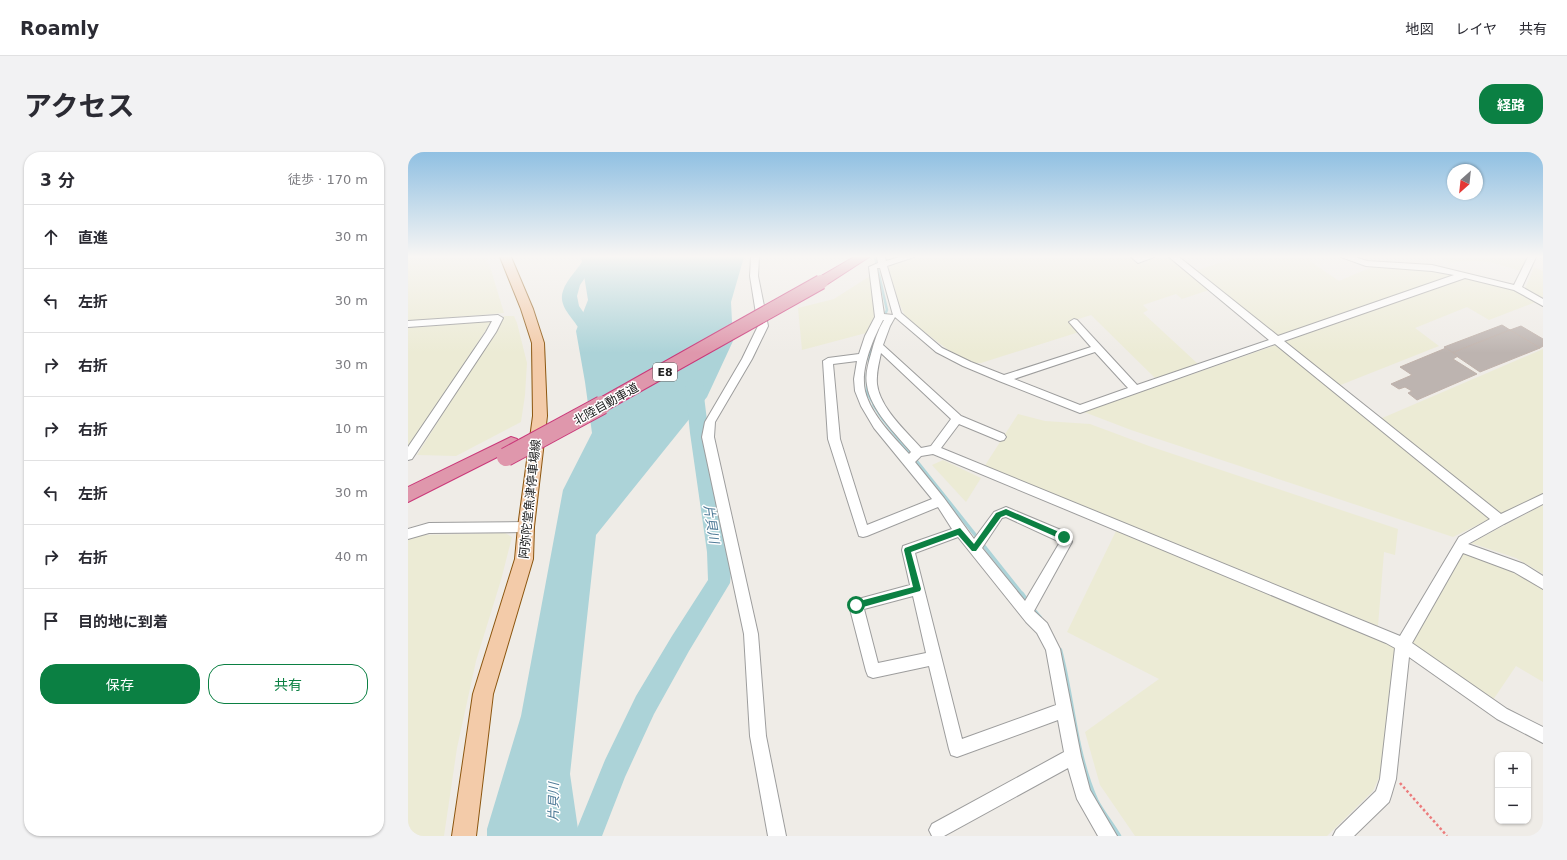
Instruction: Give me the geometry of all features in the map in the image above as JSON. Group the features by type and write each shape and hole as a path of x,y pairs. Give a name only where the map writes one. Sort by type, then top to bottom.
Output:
{"highway":[{"name":"北陸自動車道","path":"408,495 508,450 647,381 800,289"},
{"name":"北陸自動車道","path":"408,508 508,450"}],"main road":[{"name":"阿弥陀堂魚津停車場線","path":"464,836 483,694 524,559 526,527 540,416 538,343 519,289"}],"street":[{"path":"756,289 763,326 747,359 710,422 708,437 750,634 758,736 777,836"},
{"path":"876,289 880,317 870,336 863,357 859,379 860,391 866,406 878,424 940,501 974,549 1026,612 1042,628 1053,649 1073,756 1083,793 1108,836"},
{"path":"888,289 894,316 939,350 966,364 1080,409 1425,289"},
{"path":"1213,289 1500,520"},
{"path":"1519,289 1543,303"},
{"path":"880,317 894,316"},
{"path":"894,316 882,331 872,366 872,386 879,403 902,434 918,452"},
{"path":"408,324 498,318 491,332 408,456"},
{"path":"1074,322 1136,390"},
{"path":"878,346 882,348 957,419 1000,437"},
{"path":"1003,378 1097,348"},
{"path":"863,357 828,360 834,439 863,532 940,501"},
{"path":"934,450 957,419"},
{"path":"908,462 918,452 934,450 1384,635 1403,645 1502,714 1543,736"},
{"path":"1342,836 1383,796 1388,779 1403,645 1461,547 1463,541 1500,520 1543,499"},
{"path":"974,549 998,515 1006,512 1064,537 1066,542 1026,612"},
{"path":"408,534 429,528 526,527"},
{"path":"960,531 908,550 957,748 1064,710"},
{"path":"1461,547 1519,568 1543,583"},
{"path":"917,589 856,605 873,671 935,658"},
{"path":"938,830 1073,756"}],"path":[{"path":"1389,771 1447,836"}],"green space":[{"path":"408,289 497,289 504,313 408,321"},
{"path":"850,289 872,289 875,316 866,333 802,350 798,308 834,299"},
{"path":"895,289 1209,290 1182,299 1176,294 1143,305 1148,310 1143,313 1198,364 1156,379 1091,315 1069,322 1079,332 981,363 972,363 955,355 906,318"},
{"path":"1217,289 1417,289 1277,337"},
{"path":"1432,289 1514,289 1536,302 1489,320 1467,307 1415,328 1439,346 1338,386 1284,341"},
{"path":"1525,289 1543,289 1543,298"},
{"path":"504,316 514,316 527,363 525,395 521,422 456,456 417,455"},
{"path":"492,321 408,448 408,328"},
{"path":"1276,345 1490,519 1453,537 1131,430 1084,412"},
{"path":"1543,349 1543,494 1503,515 1498,513 1380,419"},
{"path":"1018,414 1045,421 1090,424 1149,446 1398,529 1395,555 1384,552 1378,626 984,467"},
{"path":"943,460 981,478 966,502 932,465"},
{"path":"1543,505 1543,574 1516,558 1471,543"},
{"path":"1116,531 1388,642 1396,649 1381,773 1373,791 1327,836 1135,836 1100,785 1085,732 1159,679 1067,632"},
{"path":"505,533 512,537 501,580 476,661 457,748 444,836 408,836 408,539 423,535"},
{"path":"1463,552 1517,572 1543,588 1543,682 1516,666 1493,700 1410,645"}],"water":[{"path":"586,289 735,289 731,302 733,341 707,397 596,535 570,774 579,836 487,836 487,829 521,716 563,490 592,433 576,331 588,300"}],"building":[{"path":"1502,325 1510,330 1452,353 1444,347"},
{"path":"1521,326 1543,339 1543,346 1540,348 1510,330"},
{"path":"1510,330 1540,348 1480,372 1452,353"},
{"path":"1446,348 1458,356 1453,359 1477,374 1417,400 1408,393 1412,391 1405,387 1399,389 1391,384 1412,375 1400,367"}],"waterway":[{"name":"片貝川","path":"571,289 569,296 571,306 585,326 593,343"},
{"path":"869,361 873,342 887,310 882,289"},
{"path":"867,373 867,393 875,406"},
{"name":"片貝川","path":"588,836 614,769 645,705 662,674 719,583 720,576 714,528 699,433 694,385"},
{"path":"874,405 883,419 1023,595"},
{"path":"1022,594 1028,602"},
{"path":"1031,607 1040,618"},
{"path":"1060,650 1083,764 1096,800 1119,836"}],"route":[{"path":"856,605 917,589 908,550 960,531 974,549 998,515 1006,512 1064,537"}]}
